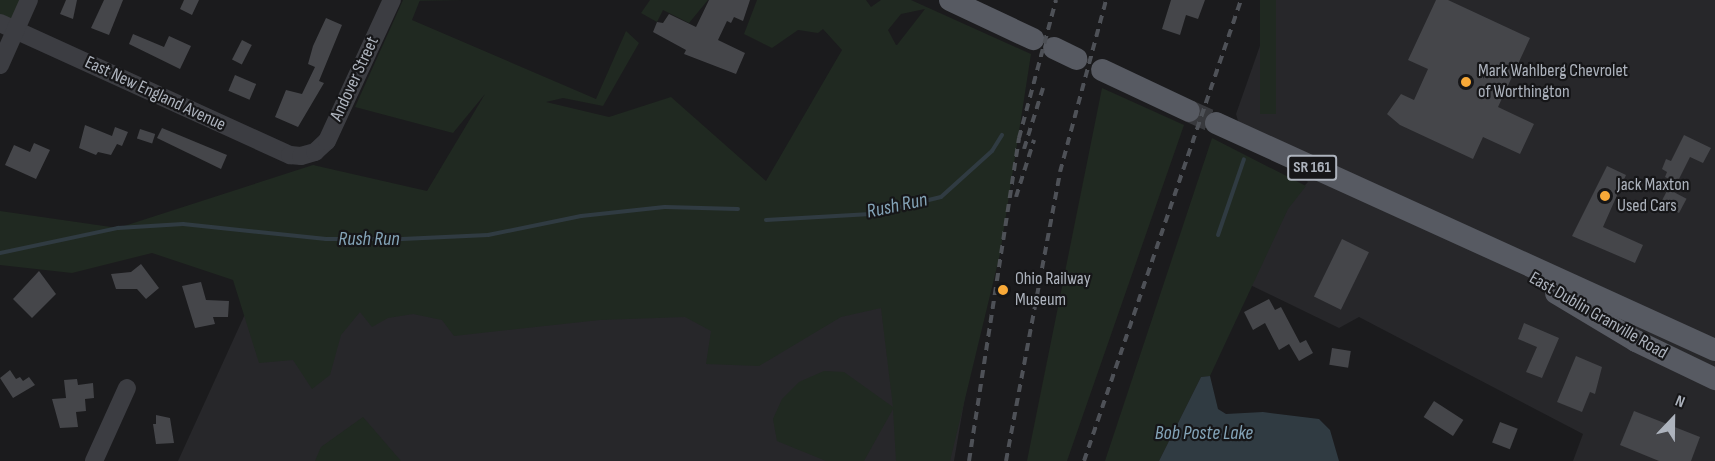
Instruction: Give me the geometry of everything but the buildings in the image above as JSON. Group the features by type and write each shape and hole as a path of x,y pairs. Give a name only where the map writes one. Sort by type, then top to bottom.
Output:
{"main road":[{"path":"950,0 1033,39"},
{"path":"1054,48 1077,59"},
{"path":"1102,70 1189,111"},
{"name":"East Dublin Granville Road","path":"1216,123 1484,248 1715,350"},
{"name":"East Dublin Granville Road","path":"1484,248 1636,341 1715,380"}],"street":[{"path":"0,65 8,26 29,0"},
{"name":"Andover Street","path":"312,154 327,141 392,0"},
{"name":"East New England Avenue","path":"8,26 290,155 312,154"},
{"path":"94,461 127,388"}],"shaded area":[{"path":"0,0 29,0 15,30 0,23"},
{"path":"403,0 420,0 412,20 596,99 626,31 639,43 603,106 563,98 546,102 609,117 671,97 766,181 842,50 823,29 818,33 798,30 772,48 744,34 757,0 866,0 871,7 881,0 911,0 1031,54 1000,254 950,461 896,461 893,409 864,461 826,461 777,441 773,419 782,399 799,382 824,371 844,372 893,407 881,308 841,317 759,366 706,364 711,331 685,317 600,320 454,336 442,320 413,314 388,318 372,327 360,312 341,335 330,375 312,389 293,360 259,363 233,280 152,253 72,273 0,265 0,211 118,228 313,165 427,191 485,94 453,133 355,107","holes":["925,9 897,45 888,30 901,14"]},
{"path":"650,0 708,0 689,23 663,10 657,22 641,13"},
{"path":"1260,0 1276,0 1276,114 1260,114"},
{"path":"1276,0 1715,0 1715,461 1573,461 1583,434 1359,317 1339,328 1244,282 1284,207 1308,182 1238,121 1236,114"},
{"path":"1102,88 1184,125 1067,461 1027,461"},
{"path":"1212,138 1306,186 1288,209 1210,376 1201,377 1159,461 1105,461"},
{"path":"313,165 429,218 980,309 954,461 178,461"},
{"path":"363,417 401,461 315,461 321,447"}],"water":[{"name":"Bob Poste Lake","path":"1210,376 1218,409 1226,414 1263,412 1319,419 1330,430 1339,461 1159,461 1201,377"}],"waterway":[{"name":"Rush Run","path":"766,220 871,214 941,197 992,151 1002,135"},
{"name":"Rush Run","path":"1218,235 1244,159"},
{"name":"Rush Run","path":"0,253 118,228 183,224 326,239 402,239 488,235 581,216 665,207 738,209"}],"tunnel":[{"path":"1189,111 1216,123"}],"railway":[{"path":"969,461 1019,138 1056,0"},
{"path":"1006,461 1060,172 1106,0"},
{"path":"1084,461 1241,0"},
{"path":"1024,149 1043,88"},
{"path":"1016,197 1034,140"}],"place":[{"name":"Mark Wahlberg Chevrolet of Worthington","path":"1466,82"},
{"name":"Jack Maxton Used Cars","path":"1605,196"},
{"name":"Ohio Railway Museum","path":"1003,290"}]}
